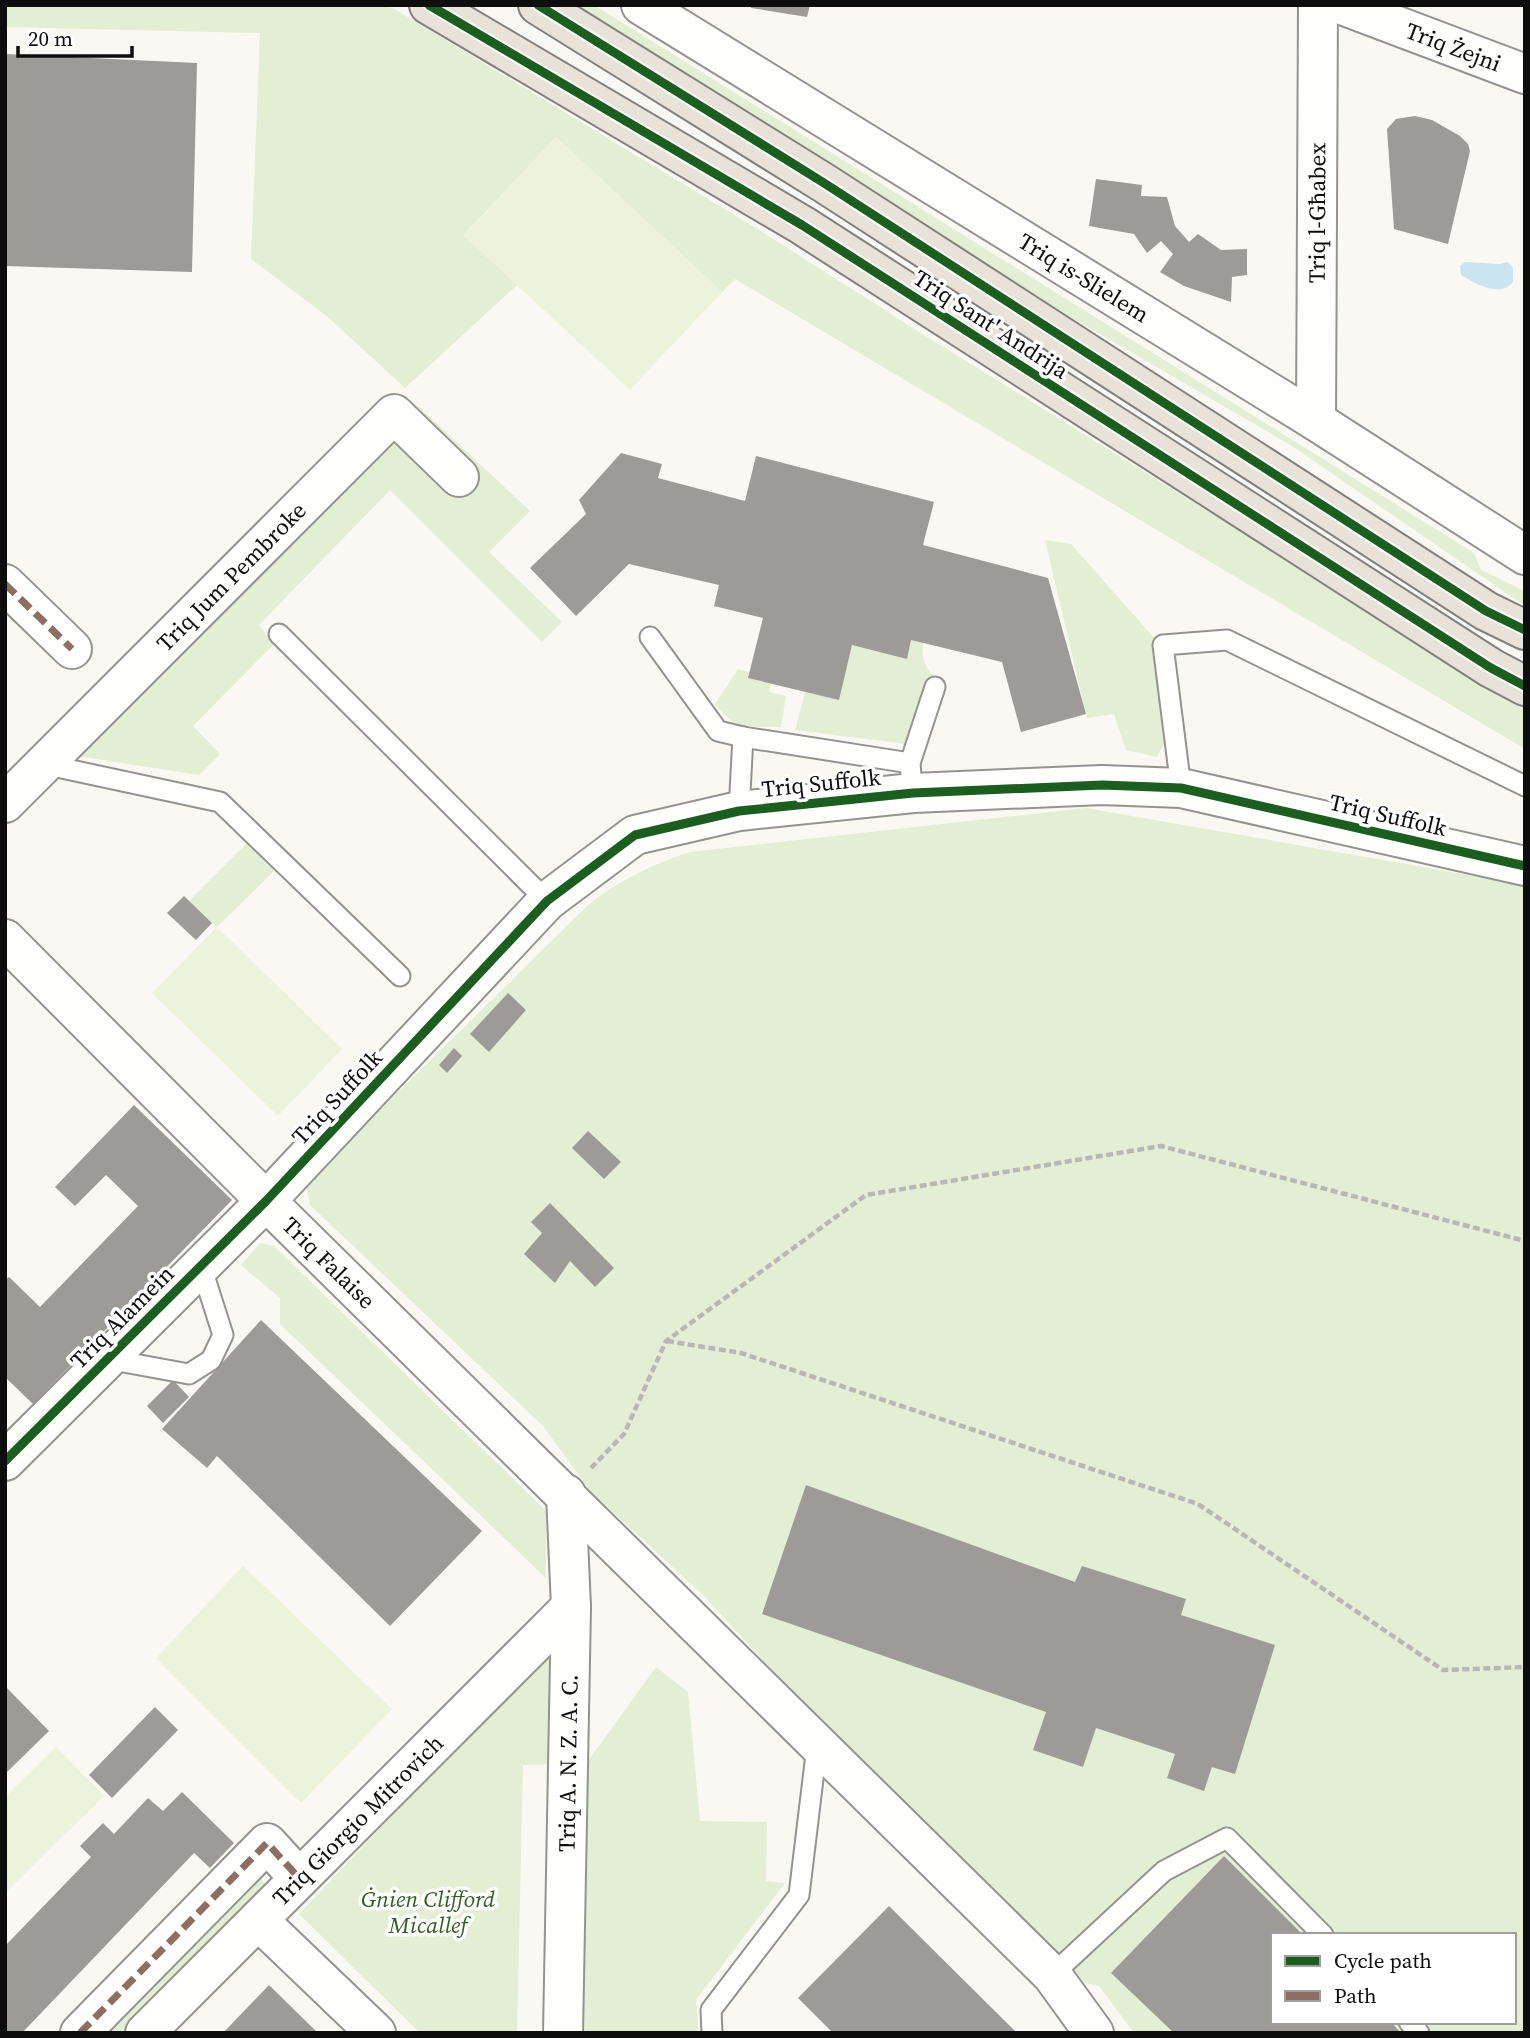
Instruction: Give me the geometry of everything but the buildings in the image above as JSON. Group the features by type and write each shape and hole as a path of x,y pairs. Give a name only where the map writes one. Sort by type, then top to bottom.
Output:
{"highway":[{"name":"Triq Sant' Andrija","path":"429,5 802,225 1456,646 1525,686"},
{"name":"Triq Sant' Andrija","path":"538,5 824,183 1486,611 1525,630"}],"street":[{"name":"Triq is-Slielem","path":"641,5 1316,421 1525,555"},
{"name":"Triq l-Għabex","path":"1316,421 1318,5"},
{"name":"Triq Żejni","path":"1342,5 1525,74"},
{"name":"Triq Jum Pembroke","path":"5,803 394,414 459,477"},
{"path":"5,584 72,649"},
{"name":"Triq Suffolk","path":"267,1201 547,901 635,835 739,811 912,778 1181,788 1525,866"},
{"name":"Triq Falaise","path":"5,939 817,1746 1052,1975 1094,2033"},
{"name":"Triq Alamein","path":"7,1456 267,1201"},
{"name":"Triq A. N. Z. A. C.","path":"563,2033 571,1606 566,1494"},
{"name":"Triq Giorgio Mitrovich","path":"145,2033 571,1606"},
{"path":"80,2033 267,1843 299,1878"},
{"path":"258,1920 376,2033"}],"lane":[{"path":"279,634 547,901"},
{"path":"650,637 718,731 912,778 935,687"},
{"path":"1181,788 1163,645 1227,640 1525,786"},
{"path":"739,811 743,737"},
{"path":"44,764 220,802 400,976"},
{"path":"107,1359 189,1374 211,1360 223,1335 201,1266"},
{"path":"712,2033 711,2010 799,1895 817,1746"},
{"path":"1052,1975 1164,1871 1227,1838 1321,1933"}],"path":[{"path":"566,1494 624,1434 666,1341 866,1195 1161,1146 1525,1241"},
{"path":"666,1341 741,1353 1198,1504 1443,1670 1525,1667"}],"green space":[{"path":"5,5 386,5 761,231 1525,708 1525,749 735,279 722,292 556,137 464,235 517,285 405,388 328,317 251,259 260,33 5,27"},
{"path":"594,5 1474,553 1481,570 1525,591 1525,606 1292,446 537,6"},
{"path":"556,137 722,292 630,390 464,236"},
{"path":"416,404 530,511 489,552 562,622 542,642 390,490 259,625 274,644 193,726 220,754 199,775 71,755"},
{"path":"1045,540 1071,544 1156,640 1166,740 1157,757 1126,750 1114,714 1087,718"},
{"path":"926,631 923,656 935,677 917,735 907,744 795,730 807,685 847,635"},
{"path":"738,669 772,678 769,692 786,696 781,727 744,726 730,719 715,704"},
{"path":"1086,808 1525,885 1525,2033 1134,2033 1099,1986 1052,1975 703,1595 592,1493 543,1426 310,1205 306,1183 587,906 610,889 663,862 690,852"},
{"path":"247,843 274,871 217,927 189,901"},
{"path":"217,927 342,1049 278,1116 152,993"},
{"path":"260,1243 274,1246 546,1511 546,1578 280,1324 280,1298 241,1265"},
{"path":"243,1566 392,1709 301,1803 156,1658"},
{"name":"Ġnien Clifford Micallef","path":"549,1650 555,1764 523,1765 517,2033 420,2033 299,1914"},
{"path":"656,1667 688,1692 700,1821 767,1822 766,1881 785,1883 696,2000 699,2033 582,2033 583,1768"},
{"path":"56,1747 104,1796 5,1893 5,1797"},
{"path":"249,1867 270,1888 127,2033 86,2033"}],"water":[{"path":"1465,262 1508,262 1513,268 1513,282 1502,289 1488,288 1461,275 1460,266"}],"marked path":[{"path":"5,584 72,649"},
{"path":"80,2033 267,1843 299,1878"}],"cycle path":[{"path":"429,5 802,225 1491,668 1525,686"},
{"path":"538,5 824,183 1486,611 1525,630"},
{"path":"5,1461 266,1201 547,901 635,835 739,811 913,793 1102,785 1181,788 1525,866"}]}
